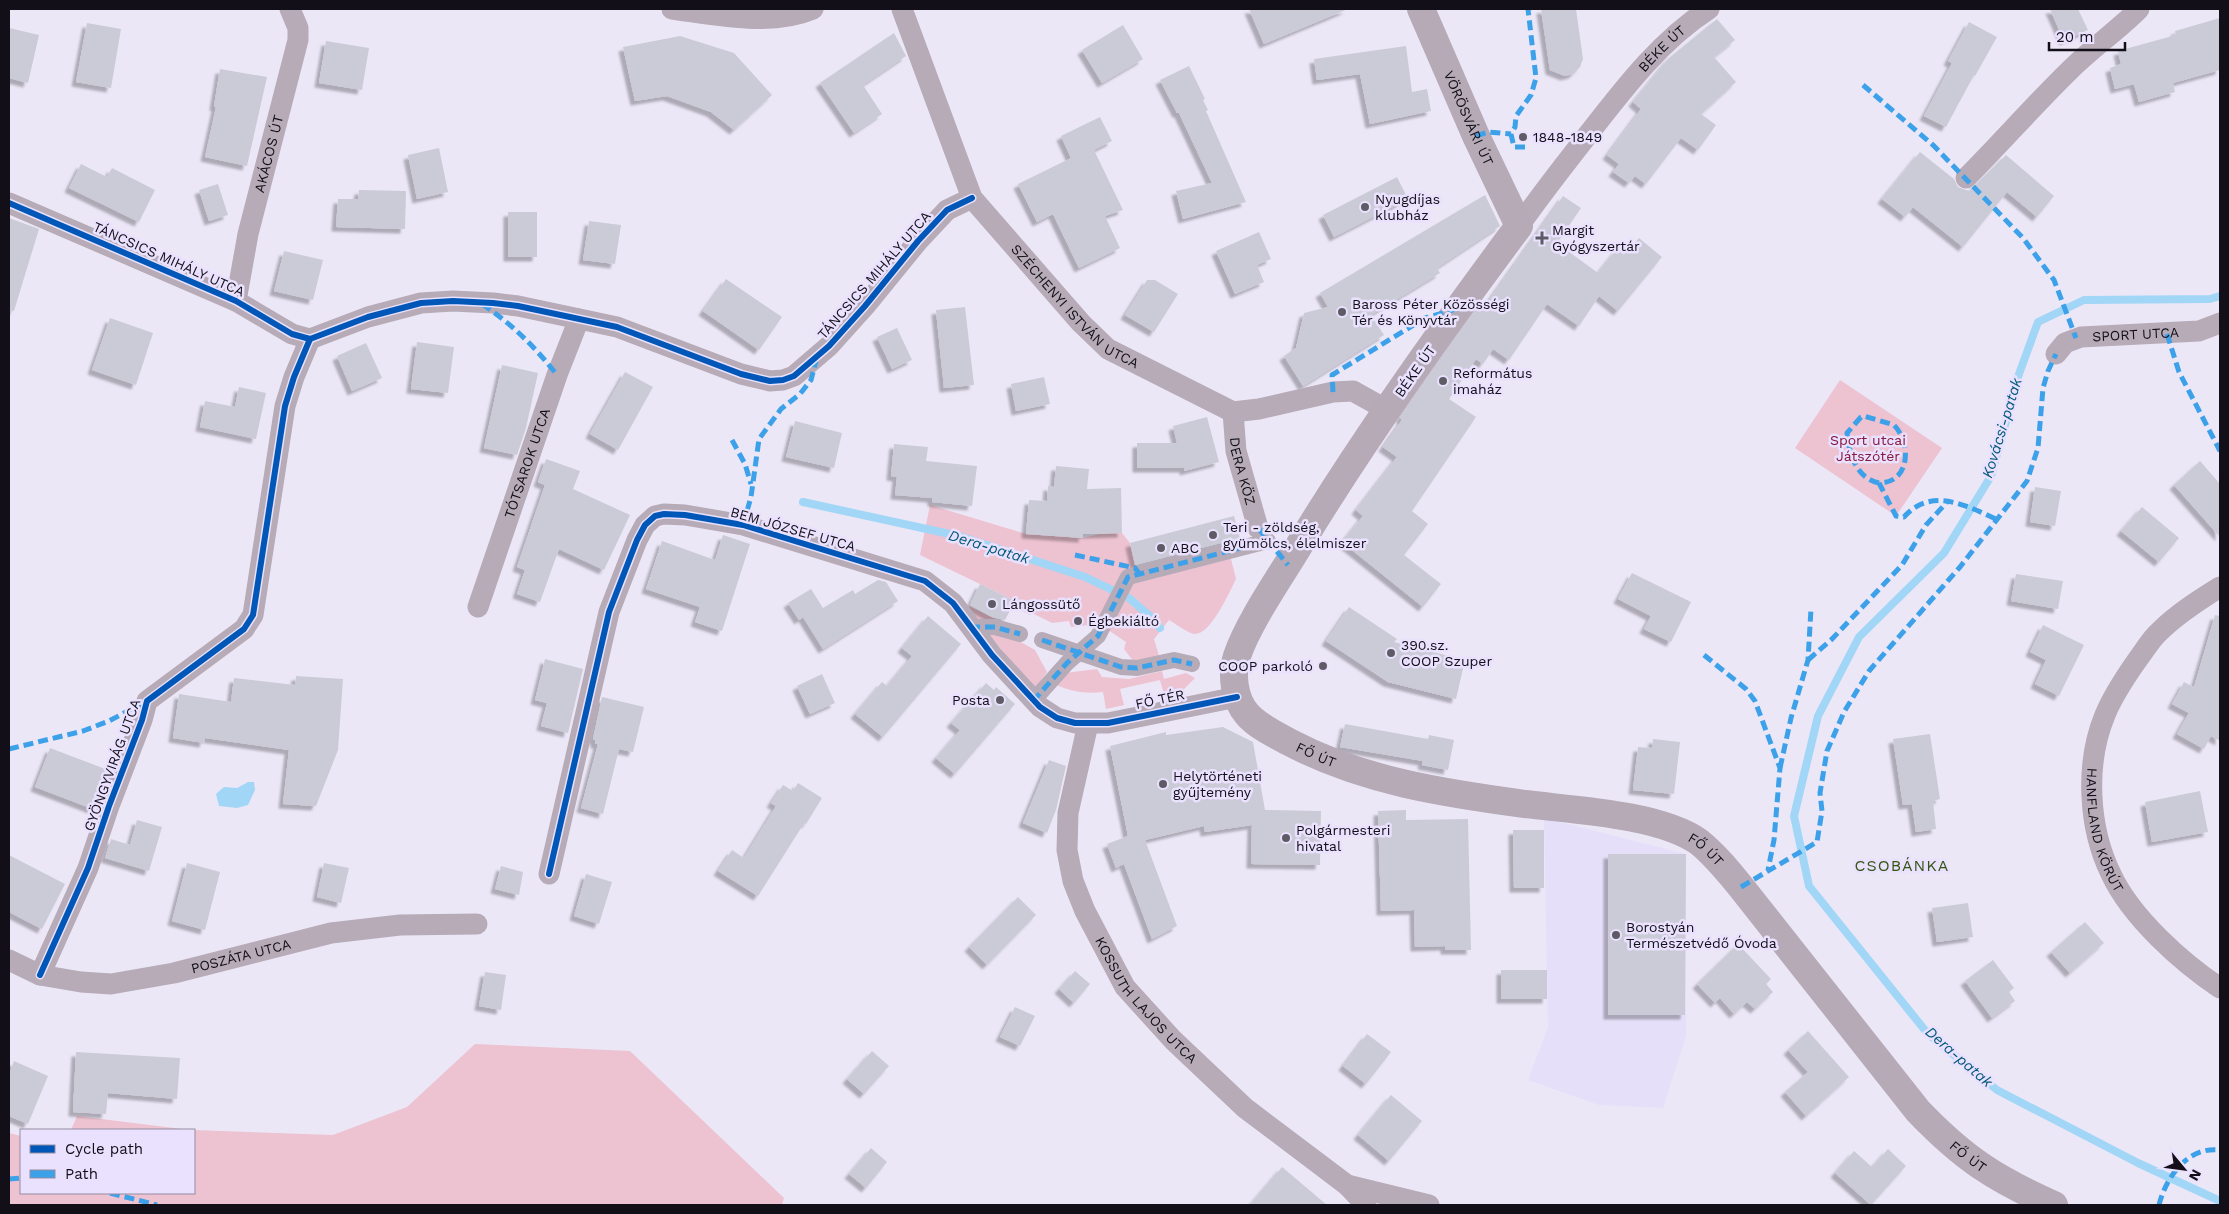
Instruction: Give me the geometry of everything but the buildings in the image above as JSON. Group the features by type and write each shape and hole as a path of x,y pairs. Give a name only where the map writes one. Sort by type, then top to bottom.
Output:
{"main road":[{"name":"VÖRÖSVÁRI ÚT","path":"1421,9 1476,136 1519,226"},
{"name":"BÉKE ÚT","path":"1237,696 1234,679 1236,658 1251,626 1341,479 1387,410 1519,226"},
{"name":"FŐ ÚT","path":"1237,696 1247,714 1282,738 1319,757 1386,780 1447,793 1641,819 1678,831 1697,841 1714,856 1741,887 1918,1111 1946,1140 1987,1172 2054,1205"}],"street":[{"name":"AKÁCOS ÚT","path":"236,301 248,234 298,40 298,28 290,9"},
{"path":"672,9 757,19 798,15 813,9"},
{"name":"SZÉCHENYI ISTVÁN UTCA","path":"902,9 972,198 1082,324 1108,348 1233,412"},
{"name":"BÉKE ÚT","path":"1519,226 1554,176 1631,81 1665,44 1709,9"},
{"path":"1966,178 2094,46 2117,31 2139,9"},
{"name":"TÁNCSICS MIHÁLY UTCA","path":"9,203 236,301 292,334 310,339 368,317 429,303 469,301 518,306 580,319 639,334 690,356 758,380 783,380 794,376 844,331 946,210 972,198"},
{"name":"TÓTSAROK UTCA","path":"478,607 557,375 580,319"},
{"name":"SPORT UTCA","path":"2056,354 2065,343 2074,339 2199,331 2220,323"},
{"name":"GYÖNGYVIRÁG UTCA","path":"40,975 88,868 109,806 142,720 147,701 244,629 253,616 285,406 294,377 310,339"},
{"path":"1233,412 1259,410 1333,392 1353,391 1387,410"},
{"name":"DERA KÖZ","path":"1233,412 1236,451 1263,534"},
{"name":"BEM JÓZSEF UTCA","path":"548,874 609,612 645,525 654,516 664,514 685,515 743,525 830,553 902,572 926,581 952,603 992,655 1033,701 1057,718 1088,724"},
{"path":"1033,701 1079,652 1098,636 1128,577 1263,534 1288,565"},
{"name":"HANFLAND KÖRÚT","path":"2220,587 2194,603 2157,632 2127,674 2105,715 2094,758 2091,804 2098,842 2111,875 2132,907 2158,936 2201,975 2220,988"},
{"path":"970,627 995,626 1020,634"},
{"path":"1042,640 1111,664 1131,668 1174,660 1192,664"},
{"name":"FŐ TÉR","path":"1088,724 1127,719 1237,696"},
{"name":"KOSSUTH LAJOS UTCA","path":"1088,724 1068,813 1067,850 1074,881 1085,912 1126,987 1174,1040 1245,1108 1346,1186 1366,1205"},
{"name":"POSZÁTA UTCA","path":"9,960 40,975 81,982 111,984 174,974 331,932 400,924 477,924"},
{"path":"1346,1186 1429,1205"}],"shaded area":[{"name":"Borostyán Természetvédő Óvoda","path":"1544,818 1686,854 1686,1036 1663,1108 1599,1105 1528,1080 1548,1027"}],"green space":[{"name":"Sport utcai Játszótér","path":"1840,380 1942,448 1896,516 1795,448"},
{"path":"930,505 1026,534 1083,538 1100,534 1122,533 1130,543 1136,568 1098,624 1071,627 1069,621 1052,623 1012,606 1015,601 920,555"},
{"path":"1230,555 1236,579 1224,603 1206,628 1200,633 1194,634 1169,620 1154,639 1159,656 1134,662 1124,649 1126,642 1108,630 1126,585"},
{"path":"969,606 1004,623 1017,640 1035,650 1047,672 1034,690 968,609"},
{"path":"1097,669 1102,677 1129,679 1162,671 1164,679 1186,673 1195,678 1182,691 1165,698 1160,680 1120,689 1124,705 1106,709 1103,692 1080,692 1056,685 1065,673"},
{"path":"475,1044 630,1051 784,1198 782,1205 9,1205 9,1133 20,1136 20,1194 195,1194 195,1130 333,1135 407,1107"},
{"path":"77,1116 182,1129 71,1129"}],"water":[{"path":"248,782 254,782 255,790 248,805 237,808 219,806 216,794 224,787 237,788"}],"waterway":[{"name":"Kovácsi-patak","path":"2220,296 2210,299 2084,300 2038,322 2019,374 1991,476 1944,553 1859,637 1818,716 1794,816 1809,886 1928,1034 1997,1090 2138,1163 2220,1201"},
{"name":"Dera-patak","path":"803,502 959,536 1085,577 1129,598 1151,617 1160,628"}],"marked path":[{"path":"1525,147 1514,147 1511,134 1515,127 1516,116 1531,95 1536,78 1528,9"},
{"path":"1863,85 1933,145 2023,238 2054,280 2076,338"},
{"path":"1476,136 1488,132 1511,134"},
{"path":"482,304 522,336 557,375"},
{"path":"1333,392 1332,375 1425,318 1460,308"},
{"path":"2167,334 2179,372 2220,451"},
{"path":"1741,887 1817,842 1822,811 1820,793 1827,751 1844,712 1869,671 1960,567 2027,481 2038,448 2043,388 2056,354"},
{"path":"743,525 751,497 759,439 781,409 800,394 811,380 817,357"},
{"path":"1879,483 1871,480 1859,471 1850,449 1847,433 1864,416 1894,425 1904,442 1905,461 1902,470 1897,477 1879,483 1896,516 1904,517 1926,502 1938,501 1962,505 1998,520"},
{"path":"732,440 745,464 751,484"},
{"path":"1808,660 1832,639 1902,565 1926,525 1948,501"},
{"path":"1258,528 1288,565"},
{"path":"1033,701 1067,663 1098,636 1128,577 1268,541"},
{"path":"1075,555 1135,568 1139,573"},
{"path":"1780,768 1791,718 1808,660 1811,609"},
{"path":"970,627 995,627 1020,634"},
{"path":"1042,640 1121,667 1137,668 1174,660 1192,664"},
{"path":"1704,655 1746,689 1755,701 1780,768 1774,840 1768,870"},
{"path":"9,749 83,731 109,721 147,701"},
{"path":"2159,1205 2162,1194 2173,1174 2188,1158 2208,1150 2220,1150"},
{"path":"9,1179 20,1178"},
{"path":"114,1194 157,1205"}],"cycle path":[{"path":"9,203 236,301 292,334 310,339 368,317 421,303 453,301 493,303 518,306 617,327 741,374 770,381 783,380 794,376 829,346 865,306 918,241 947,210 972,198"},
{"path":"40,975 88,868 109,806 142,720 147,701 244,629 253,615 285,406 294,377 310,339"},
{"path":"549,874 609,612 637,540 645,525 655,516 664,514 685,515 743,525 925,581 953,603 992,655 1040,707 1057,718 1075,723 1108,723 1237,697"}],"place":[{"name":"1848-1849","path":"1523,137"},
{"name":"Nyugdíjas klubház","path":"1365,207"},
{"name":"Margit Gyógyszertár","path":"1542,238"},
{"name":"Baross Péter Közösségi Tér és Könyvtár","path":"1342,312"},
{"name":"Református imaház","path":"1443,381"},
{"name":"Teri - zöldség, gyümölcs, élelmiszer","path":"1213,535"},
{"name":"ABC","path":"1161,548"},
{"name":"Lángossütő","path":"992,604"},
{"name":"Égbekiáltó","path":"1078,621"},
{"name":"390.sz. COOP Szuper","path":"1391,653"},
{"name":"COOP parkoló","path":"1323,666"},
{"name":"Posta","path":"1000,700"},
{"name":"Helytörténeti gyűjtemény","path":"1163,784"},
{"name":"Polgármesteri hivatal","path":"1286,838"},
{"name":"Borostyán Természetvédő Óvoda","path":"1616,935"}],"district":[{"name":"CSOBÁNKA","path":"1902,865"}]}
